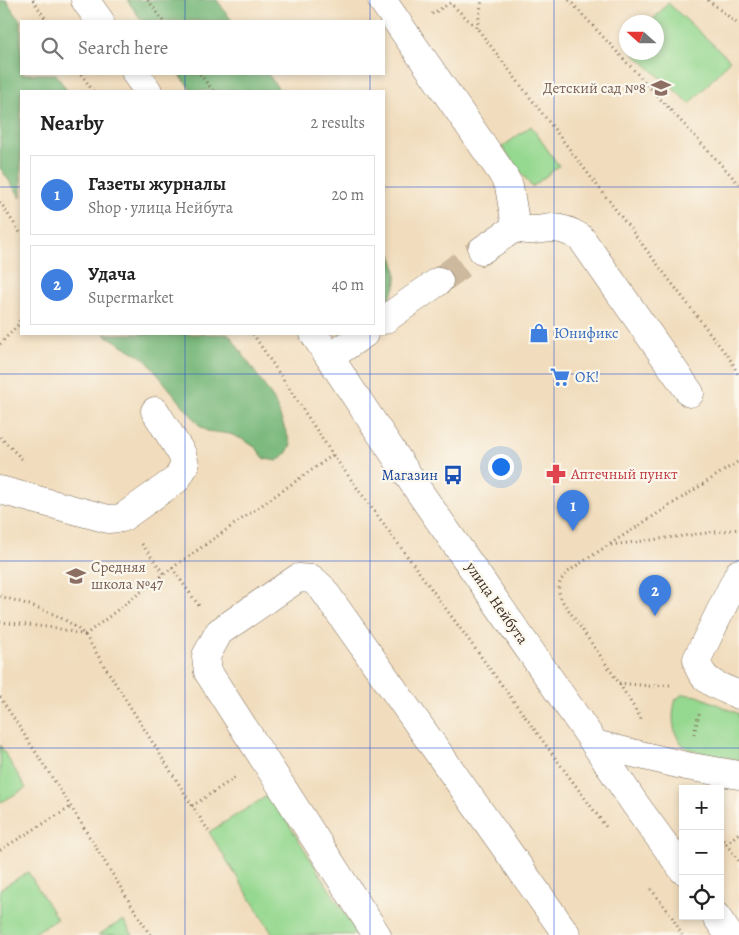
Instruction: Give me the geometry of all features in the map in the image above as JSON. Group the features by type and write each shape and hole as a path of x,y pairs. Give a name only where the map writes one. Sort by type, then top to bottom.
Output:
{"street":[{"path":"86,0 99,20"},
{"path":"382,0 502,173 509,186 516,227"},
{"path":"137,75 147,90"},
{"path":"482,250 516,227"},
{"path":"516,227 524,230 554,228 569,231 581,238 690,392"},
{"path":"385,319 439,281"},
{"name":"улица Нейбута","path":"315,335 424,498 635,804 679,864"},
{"path":"330,357 363,335"},
{"path":"0,490 108,518 122,518 177,480 185,465 182,454 155,410"},
{"path":"739,573 697,659 698,668 707,680 739,695"},
{"path":"377,935 208,672 206,656 219,632 298,578 312,579 322,588 567,935"},
{"path":"595,744 676,764 739,775"},
{"path":"719,920 729,935"}],"path":[{"path":"33,0 46,20"},
{"path":"148,0 162,20"},
{"path":"477,28 482,0"},
{"path":"569,0 739,184"},
{"path":"708,0 739,25"},
{"path":"450,3 477,28 726,354 739,376"},
{"path":"83,75 92,90"},
{"path":"201,75 212,90"},
{"path":"0,202 20,232"},
{"path":"0,344 18,325 20,319"},
{"path":"254,335 334,454 609,831"},
{"path":"85,635 172,568 334,454"},
{"path":"676,764 558,594 560,582 565,573 739,461"},
{"path":"608,545 739,529"},
{"path":"139,540 164,574"},
{"path":"172,568 219,632"},
{"path":"0,596 42,609 72,625 85,635 209,832"},
{"path":"0,622 56,628 85,635"},
{"path":"619,683 650,686 707,680 676,764"},
{"path":"0,697 150,935"},
{"path":"192,806 263,759"},
{"path":"0,850 71,807"},
{"path":"726,844 739,833"},
{"path":"724,841 739,861"},
{"path":"649,886 672,917 682,935"}],"green space":[{"path":"0,0 6,0 20,21 20,75 57,75 66,90 20,90 20,197 0,168"},
{"path":"127,0 217,0 231,20 141,20"},
{"path":"668,3 730,60 690,104 641,60 664,60 664,15 657,15"},
{"path":"180,75 269,75 279,90 191,90"},
{"path":"531,126 559,166 532,187 502,147"},
{"path":"385,244 392,257 396,273 394,289 385,301"},
{"path":"106,335 230,335 274,400 291,445 286,454 277,461 265,459 256,448 244,440 230,434 207,431 200,426 145,359"},
{"path":"683,694 698,696 739,714 739,760 700,752 683,745 674,727 673,712 676,699"},
{"path":"0,745 26,788 0,803"},
{"path":"270,794 358,935 273,935 209,832"},
{"path":"28,872 57,919 31,935 0,935 0,889"},
{"path":"123,920 133,935 98,935"}],"tunnel":[{"path":"439,281 482,250"}],"place":[{"name":"Детский сад №8","path":"661,88"},
{"name":"Юнификс","path":"539,333"},
{"name":"ОК!","path":"560,377"},
{"name":"Аптечный пункт","path":"556,474"},
{"name":"Магазин","path":"453,475"},
{"name":"Газеты журналы","path":"573,531"},
{"name":"Средняя школа №47","path":"76,576"},
{"name":"Удача","path":"655,616"}]}
